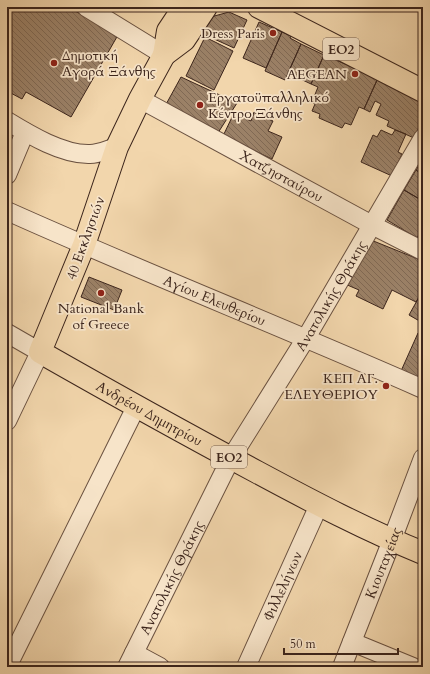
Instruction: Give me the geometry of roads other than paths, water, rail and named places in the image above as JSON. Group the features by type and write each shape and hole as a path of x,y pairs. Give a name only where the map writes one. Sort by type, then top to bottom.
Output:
{"main road":[{"name":"40 Εκκλησιών","path":"40,352 84,245 117,147 140,99 164,55 168,31 184,7"},
{"name":"40 Εκκλησιών","path":"164,55 184,40 206,7"},
{"name":"ΕΟ2","path":"258,7 423,92"},
{"name":"Ανδρέου Δημητρίου","path":"40,352 136,407 319,505 423,553"}],"street":[{"path":"86,7 164,55"},
{"name":"Χατζησταύρου","path":"140,99 372,225 423,251"},
{"path":"7,121 25,132 58,147 81,154 92,154 117,147"},
{"path":"7,175 11,157 25,132"},
{"name":"Ανατολικής Θράκης","path":"130,660 231,458 306,338 423,138"},
{"name":"Αγίου Ελευθερίου","path":"7,211 423,389"},
{"name":"Ανδρέου Δημητρίου","path":"7,333 40,352"},
{"name":"40 Εκκλησιών","path":"7,421 40,352"},
{"path":"7,667 136,407"},
{"name":"Κιουταχείας","path":"342,667 423,458"},
{"name":"Φιλλελήνων","path":"246,667 319,505"},
{"path":"352,642 413,667"},
{"path":"130,660 160,667"}],"place":[{"name":"Dress Paris","path":"273,33"},
{"name":"Δημοτική Αγορά Ξάνθης","path":"54,63"},
{"name":"AEGEAN","path":"355,74"},
{"name":"Εργατοϋπαλληλικό Κέντρο Ξάνθης","path":"200,105"},
{"name":"National Bank of Greece","path":"101,293"},
{"name":"ΚΕΠ ΑΓ. ΕΛΕΥΘΕΡΙΟΥ","path":"386,386"}]}
